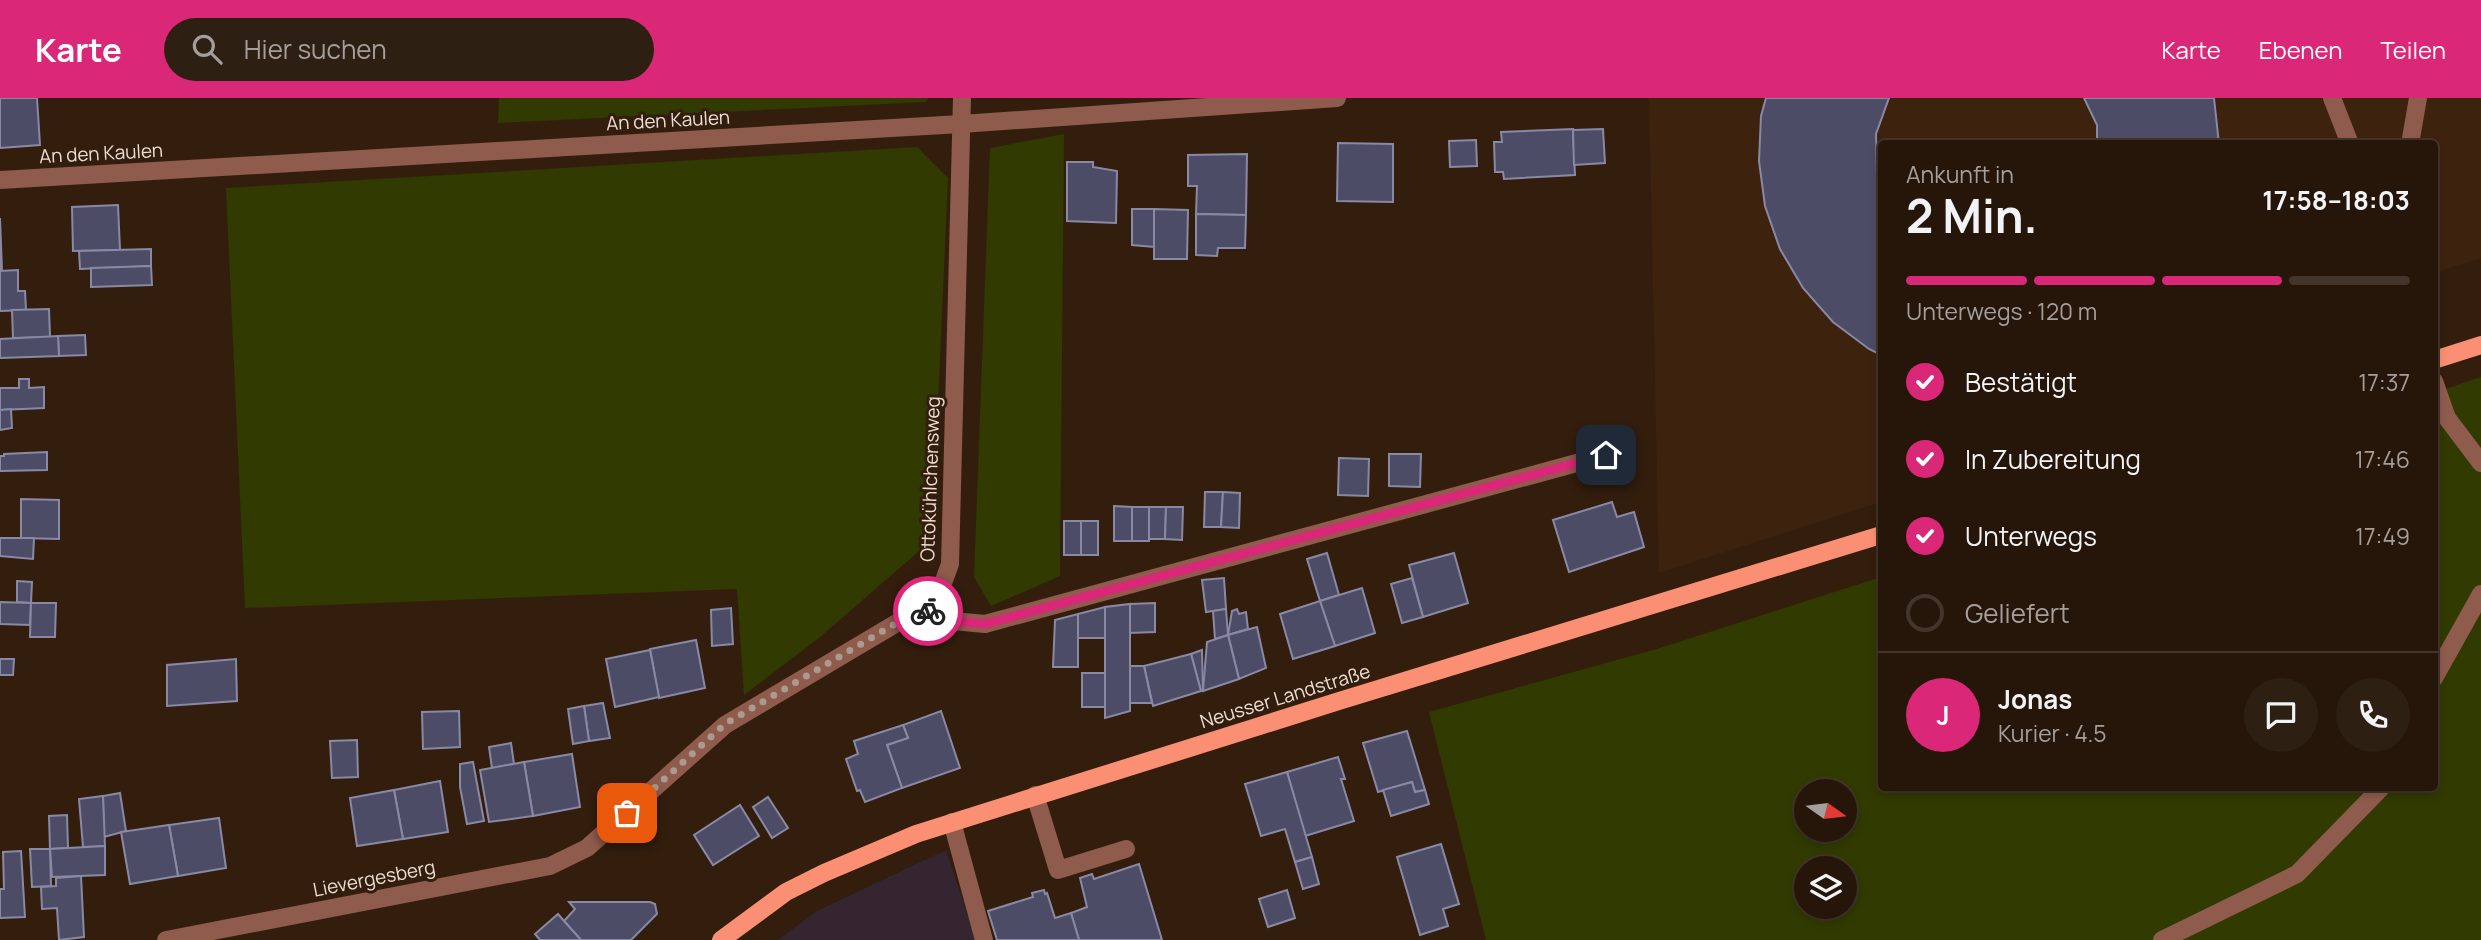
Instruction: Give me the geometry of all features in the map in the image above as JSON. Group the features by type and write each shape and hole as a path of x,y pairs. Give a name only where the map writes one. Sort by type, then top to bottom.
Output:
{"main road":[{"path":"2438,359 2481,345"},
{"name":"Neusser Landstraße","path":"721,940 786,892 916,834 1878,536"}],"street":[{"name":"Ottokühlchensweg","path":"587,848 725,724 922,608 942,586 950,564 962,98"},
{"name":"An den Kaulen","path":"0,180 961,124 1056,107 1337,98"},
{"path":"2332,98 2348,140"},
{"path":"2411,140 2418,98"},
{"path":"2438,392 2447,418 2481,463"},
{"path":"922,608 953,621 985,624 1606,455"},
{"path":"2438,671 2481,594"},
{"path":"2162,940 2297,874 2378,791"},
{"path":"1035,795 1058,870 1126,849"},
{"path":"953,822 984,940"},
{"name":"Lievergesberg","path":"166,940 550,866 587,848"}],"shaded area":[{"path":"1649,98 2481,98 2481,258 2438,272 2438,140 1878,140 1878,503 1659,573"},
{"path":"946,850 976,940 778,940 817,911"}],"green space":[{"path":"499,98 929,98 925,102 498,123"},
{"path":"1064,134 1060,576 991,606 974,577 990,148"},
{"path":"917,147 948,178 932,540 820,637 744,695 737,589 245,608 226,188"},
{"path":"2481,377 2481,940 1486,940 1429,712 1660,648 1878,578 1878,791 2438,791 2438,392"}],"building":[{"path":"0,98 37,98 40,145 0,148"},
{"path":"1766,98 1889,98 1876,134 1878,354 1833,322 1803,288 1780,249 1765,206 1759,161 1761,116"},
{"path":"2084,98 2214,98 2219,140 2097,140 2097,125"},
{"path":"1573,129 1575,175 1504,179 1503,172 1495,172 1494,142 1502,142 1501,132"},
{"path":"1603,129 1605,163 1574,165 1573,130"},
{"path":"1476,140 1477,166 1450,167 1449,141"},
{"path":"1338,143 1393,144 1393,202 1337,201"},
{"path":"1247,154 1246,215 1196,214 1197,186 1188,186 1188,155"},
{"path":"1067,162 1093,162 1093,167 1117,171 1116,223 1067,221"},
{"path":"118,205 120,250 73,251 72,207"},
{"path":"1132,209 1154,209 1154,247 1132,245"},
{"path":"1154,209 1188,210 1187,259 1154,259"},
{"path":"1196,214 1246,215 1245,248 1218,248 1217,256 1196,255"},
{"path":"0,218 2,271 0,271"},
{"path":"151,249 151,266 80,269 79,251"},
{"path":"151,266 152,285 91,287 91,268"},
{"path":"18,270 18,291 25,291 26,310 0,311 0,271"},
{"path":"49,309 50,337 13,338 12,310"},
{"path":"85,335 86,355 59,356 58,336"},
{"path":"58,336 59,356 0,358 0,339"},
{"path":"19,379 29,379 29,388 44,387 44,408 0,410 0,388 19,388"},
{"path":"11,409 12,428 0,430 0,410"},
{"path":"47,452 47,470 0,471 0,456 4,454"},
{"path":"1389,454 1421,454 1420,487 1389,486"},
{"path":"1339,458 1369,459 1368,496 1338,495"},
{"path":"1205,492 1223,492 1221,527 1204,527"},
{"path":"1223,492 1240,493 1239,528 1221,527"},
{"path":"21,499 59,500 59,539 21,538"},
{"path":"1612,502 1617,517 1634,512 1644,547 1569,572 1553,520"},
{"path":"1114,506 1132,507 1132,541 1114,541"},
{"path":"1132,507 1149,507 1149,541 1132,541"},
{"path":"1149,507 1166,507 1165,539 1149,539"},
{"path":"1166,507 1183,507 1182,540 1165,539"},
{"path":"1064,521 1081,521 1081,555 1064,555"},
{"path":"1081,521 1098,521 1098,555 1081,555"},
{"path":"0,538 34,538 33,559 0,556"},
{"path":"1327,553 1339,595 1320,601 1307,559"},
{"path":"1454,553 1468,603 1423,617 1409,565"},
{"path":"1224,578 1226,609 1206,612 1202,580"},
{"path":"1412,578 1423,617 1402,623 1391,584"},
{"path":"17,581 32,582 31,603 17,602"},
{"path":"1362,588 1375,633 1335,646 1320,601"},
{"path":"1320,601 1335,646 1293,659 1280,614"},
{"path":"0,602 31,603 30,625 0,624"},
{"path":"31,603 56,603 55,637 30,637"},
{"path":"1155,603 1155,632 1129,633 1130,604"},
{"path":"1130,604 1130,711 1105,718 1105,607"},
{"path":"1105,607 1105,638 1078,638 1078,614"},
{"path":"731,608 733,644 712,646 711,610"},
{"path":"1226,609 1228,635 1215,639 1213,611"},
{"path":"1237,609 1239,614 1246,612 1248,629 1228,635 1232,611"},
{"path":"1078,614 1078,667 1053,667 1055,620"},
{"path":"1257,627 1266,668 1239,679 1228,635"},
{"path":"1228,635 1239,679 1203,691 1207,642"},
{"path":"696,640 705,688 659,698 650,649"},
{"path":"650,650 659,697 615,707 606,659"},
{"path":"1202,650 1203,691 1201,691 1191,654"},
{"path":"1191,654 1201,691 1153,706 1144,666"},
{"path":"0,659 14,659 13,675 0,675"},
{"path":"236,659 237,701 167,706 167,665"},
{"path":"1130,666 1144,666 1152,703 1130,703"},
{"path":"1082,673 1105,673 1105,707 1082,707"},
{"path":"603,703 610,738 589,741 584,706"},
{"path":"584,706 589,741 573,744 568,709"},
{"path":"459,711 460,747 423,749 422,712"},
{"path":"941,711 960,768 902,788 887,745 908,738 903,725"},
{"path":"903,725 908,738 887,745 902,788 865,802 860,790 857,791 846,759 858,754 854,741"},
{"path":"1407,731 1425,790 1415,792 1412,782 1378,792 1363,743"},
{"path":"357,740 358,777 332,778 330,741"},
{"path":"511,743 514,764 492,768 489,747"},
{"path":"572,754 580,807 533,816 524,762"},
{"path":"1338,757 1345,779 1341,779 1354,821 1305,836 1287,772"},
{"path":"473,762 484,821 467,824 460,787 460,764"},
{"path":"524,762 533,816 489,822 480,770"},
{"path":"1287,772 1312,857 1295,862 1285,829 1261,836 1245,784"},
{"path":"440,781 448,832 403,839 394,790"},
{"path":"1412,782 1415,792 1425,790 1429,804 1391,816 1383,790"},
{"path":"394,790 403,839 357,846 350,798"},
{"path":"120,793 126,831 104,837 103,796"},
{"path":"103,796 105,846 83,847 79,799"},
{"path":"768,797 788,828 772,838 753,807"},
{"path":"740,805 759,836 713,865 694,835"},
{"path":"67,815 68,848 50,849 49,816"},
{"path":"219,818 226,868 178,876 169,825"},
{"path":"169,825 178,876 130,884 121,832"},
{"path":"1441,844 1459,904 1443,909 1448,926 1420,935 1397,857"},
{"path":"105,846 105,875 52,877 50,849"},
{"path":"30,849 50,849 51,886 32,887"},
{"path":"21,851 25,917 0,918 0,889 4,889 3,852"},
{"path":"1312,857 1319,884 1303,889 1295,862"},
{"path":"1139,864 1162,940 1079,940 1071,913 1087,907 1080,878 1092,874 1094,879"},
{"path":"81,876 84,937 59,940 57,908 42,909 41,887 56,886 56,878"},
{"path":"1044,890 1055,918 1071,913 1079,940 997,940 988,911 1033,897 1032,893"},
{"path":"1287,890 1295,918 1268,927 1259,899"},
{"path":"569,902 650,902 655,904 657,914 631,940 581,940 564,921 575,909"},
{"path":"558,914 581,940 540,940 535,934"}],"way so far":[{"path":"627,813 725,724 886,627 922,608 928,611"}],"route":[{"path":"928,611 953,621 985,624 1606,455"}]}
